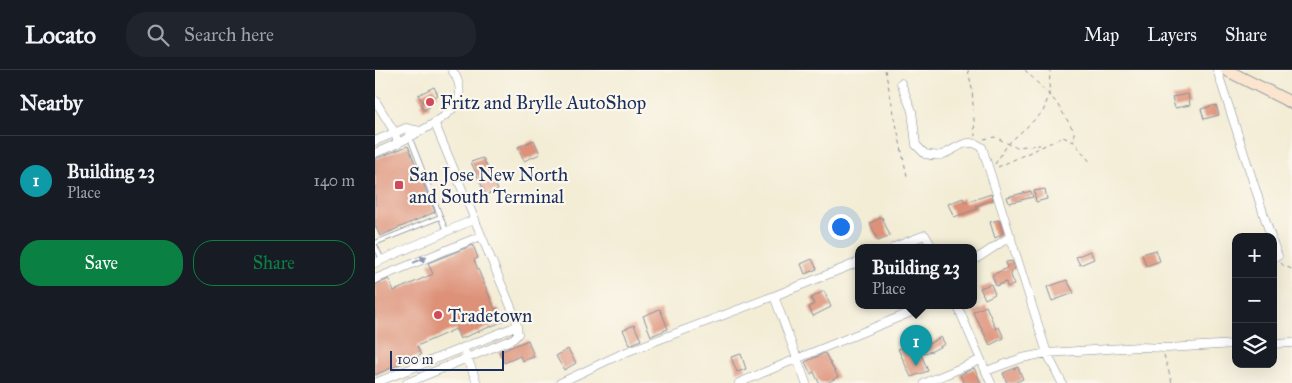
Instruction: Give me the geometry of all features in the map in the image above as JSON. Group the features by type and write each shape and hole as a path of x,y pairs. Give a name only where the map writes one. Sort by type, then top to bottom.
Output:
{"street":[{"path":"375,153 398,144 435,124 454,107 459,100 458,80 452,70"},
{"path":"1217,70 1270,233"},
{"path":"1226,70 1292,103"},
{"path":"901,83 912,111 916,146 925,154 940,155 963,144 975,143 982,147 1047,353 1062,383"},
{"path":"375,100 395,133 398,144"},
{"path":"407,383 513,339 518,334 516,319 435,124"},
{"path":"375,141 406,128 420,131"},
{"path":"378,261 475,220"},
{"path":"902,244 925,235 930,244"},
{"path":"375,279 481,236"},
{"path":"977,258 1011,236"},
{"path":"560,383 621,354 855,264"},
{"path":"774,296 806,383"},
{"path":"739,383 918,309"},
{"path":"959,309 991,383"},
{"path":"375,382 517,326"},
{"path":"1277,344 1292,343"},
{"path":"986,371 1022,358 1047,353 1139,347 1162,348 1232,344"},
{"path":"464,347 477,383"},
{"path":"925,383 980,360"}],"lane":[{"path":"406,128 447,232"},
{"path":"378,261 375,244 441,217"}],"path":[{"path":"885,70 907,176"},
{"path":"968,70 972,89 975,143 995,137 1015,147 1045,145"},
{"path":"1025,70 1056,102 1074,131 1074,142"},
{"path":"990,170 1008,144 1043,112 1049,95 1050,70"},
{"path":"990,170 1063,137 1074,142 1091,163"},
{"path":"1277,256 1284,266 1292,269"},
{"path":"1162,348 1172,383"}],"building":[{"path":"434,87 438,95 426,101 430,107 423,110 421,104 423,102 418,95"},
{"path":"1188,94 1190,105 1175,108 1172,97"},
{"path":"1216,105 1219,115 1204,119 1201,109"},
{"path":"534,140 540,154 524,161 518,147"},
{"name":"San Jose New North and South Terminal","path":"408,146 435,212 380,236 375,225 375,159"},
{"path":"483,158 498,190 486,195 471,162"},
{"path":"1045,189 1047,199 1036,202 1034,191"},
{"path":"1031,191 1033,197 1009,203 1007,197"},
{"path":"991,194 993,200 976,206 977,209 954,217 948,204 963,198 965,203"},
{"path":"882,217 890,236 878,241 870,223"},
{"path":"999,220 1003,234 995,238 990,222"},
{"name":"Tradetown","path":"473,245 478,258 474,260 495,309 498,308 504,321 460,339 456,329 417,346 421,355 375,375 375,285 389,279 394,291 433,274 428,263"},
{"path":"1156,250 1160,261 1146,266 1142,254"},
{"path":"1090,251 1094,259 1080,265 1076,257"},
{"path":"812,259 817,269 805,274 801,264"},
{"path":"1012,261 1015,269 1010,271 1014,285 1007,287 1006,282 996,286 992,275 1007,268 1006,262"},
{"path":"1067,280 1074,293 1052,301 1047,287"},
{"path":"991,284 995,294 985,299 980,288"},
{"path":"824,291 831,307 813,316 809,307 814,304 811,298"},
{"path":"986,306 996,329 999,327 1004,338 990,345 973,312"},
{"path":"660,309 668,329 651,336 643,316"},
{"path":"634,325 641,340 630,345 623,330"},
{"path":"916,333 923,347 941,337 945,344 921,354 928,371 911,377 898,349 908,345 905,340"},
{"path":"528,340 534,357 522,361 520,356 504,363 499,352"},
{"path":"568,349 576,363 564,370 556,356"},
{"path":"825,353 838,377 827,383 819,383 814,372 811,374 805,362"},
{"path":"741,354 746,369 737,372 731,357"},
{"path":"1018,367 1023,379 1014,383 1007,383 1003,373"},
{"path":"974,368 981,383 964,383 960,375"}],"place":[{"name":"Fritz and Brylle AutoShop","path":"430,102"},
{"name":"San Jose New North and South Terminal","path":"399,185"},
{"name":"Tradetown","path":"438,315"},
{"name":"Building 23","path":"916,366"}]}
